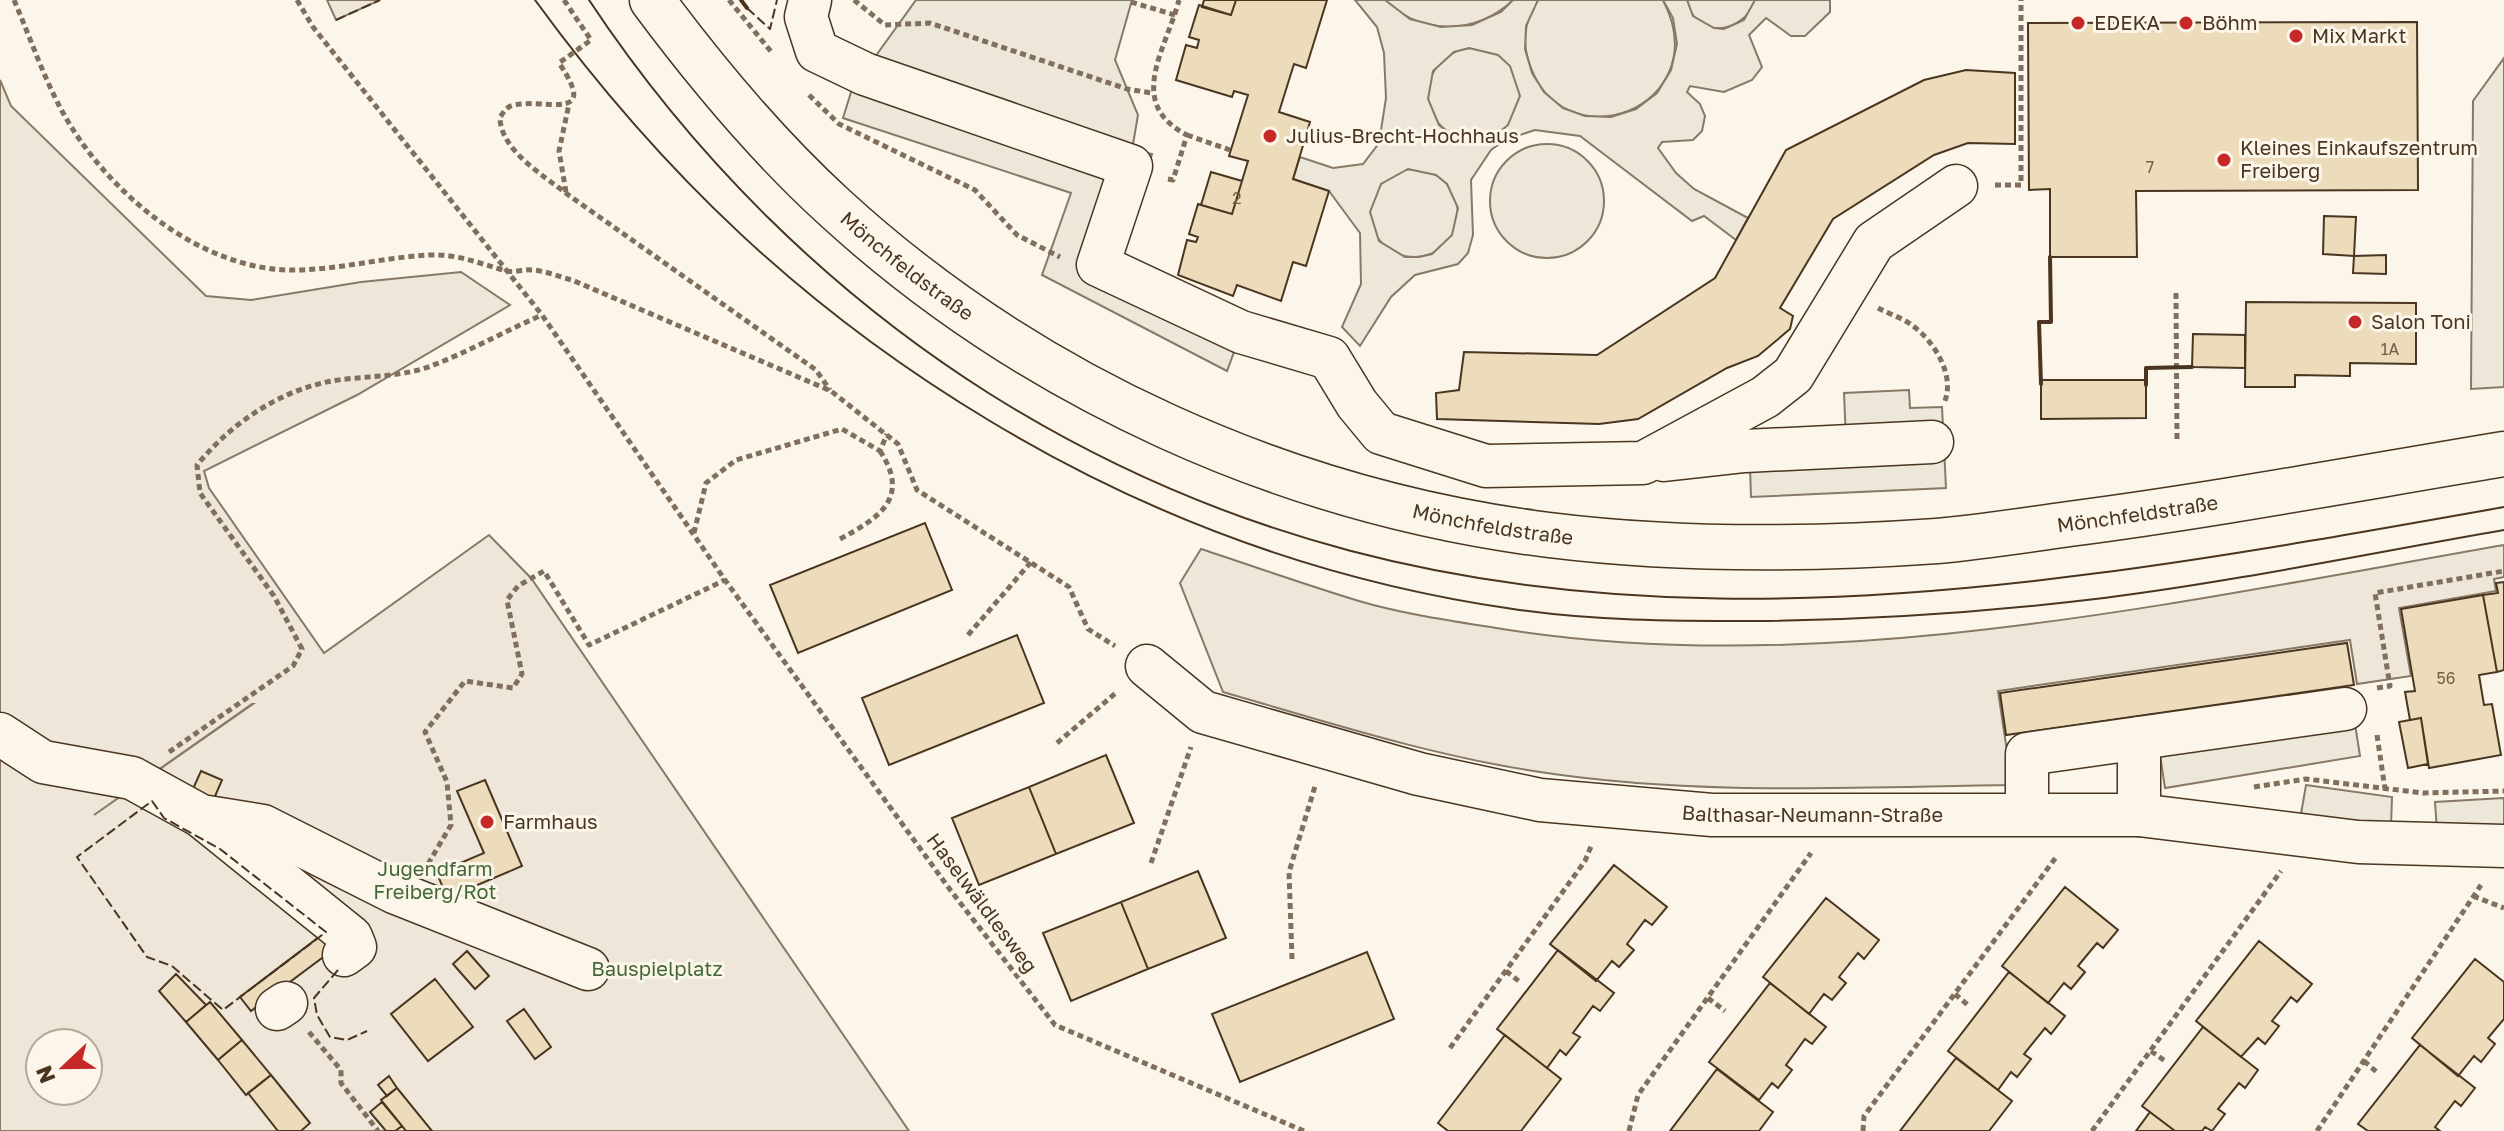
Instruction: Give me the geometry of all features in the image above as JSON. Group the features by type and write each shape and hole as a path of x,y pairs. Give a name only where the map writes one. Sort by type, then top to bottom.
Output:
{"main road":[{"name":"Mönchfeldstraße","path":"652,0 755,128 835,208 922,279 990,329 1073,379 1166,427 1283,474 1379,502 1461,521 1595,540 1739,548 1832,546 1943,540 2209,505 2504,454"}],"street":[{"path":"810,0 806,17 817,51 865,74 1131,166 1098,265 1241,332 1329,358 1357,404 1381,433 1486,466 1643,463 1937,424"},
{"path":"1643,463 1765,397 1793,375 1874,242 1956,186"},
{"name":"Balthasar-Neumann-Straße","path":"1147,666 1203,712 1419,774 1540,800 1712,815 2139,815 2425,846 2496,860"},
{"path":"2027,813 2027,754 2139,738 2360,719"},
{"path":"0,734 43,762 137,781 201,816 351,937 355,947 344,955"},
{"path":"2139,738 2139,815"},
{"path":"201,816 263,826 394,892 588,969"}],"path":[{"path":"14,0 62,112 114,178 145,210 180,236 220,257 257,268 297,270 434,255 477,259 509,272 532,270 572,280 831,391 898,444 917,490 1069,587 1088,629 1147,666 1057,743"},
{"name":"Haselwäldlesweg","path":"297,0 313,27 542,315 725,580 951,891 1055,1025 1304,1131"},
{"path":"564,0 591,40 559,63 574,85 559,151 567,194"},
{"path":"729,0 782,65"},
{"path":"854,0 885,25 930,23 1127,89 1152,93"},
{"path":"1179,0 1163,44 1152,93 1157,112 1170,127 1230,150"},
{"path":"1956,186 2021,185 2021,0"},
{"path":"1131,2 1175,15"},
{"path":"799,85 839,124 975,190 1017,235 1080,267 1098,265"},
{"path":"569,103 557,107 516,104 500,117 500,129 511,145 567,194 816,370 831,391"},
{"path":"1131,166 1173,180 1187,135"},
{"path":"1844,292 1914,326 1943,363 1950,390 1937,424"},
{"path":"2176,293 2177,440"},
{"path":"137,781 293,666 302,649 274,596 200,493 197,465 222,434 291,392 342,379 399,374 431,366 542,315"},
{"path":"693,534 706,483 736,460 842,429 880,451 891,467 893,495 876,520 840,539"},
{"path":"880,451 887,434"},
{"path":"968,635 1031,562"},
{"path":"426,867 451,825 447,782 425,732 465,681 513,688 522,674 507,600 518,586 544,571 589,645 725,580"},
{"path":"2390,686 2375,593 2504,571"},
{"path":"1151,863 1203,712"},
{"path":"2360,719 2385,789"},
{"path":"1292,959 1289,872 1327,748"},
{"path":"2245,788 2306,779 2423,793 2503,791 2503,800"},
{"path":"1450,1048 1585,861 1607,806"},
{"path":"1863,1131 1864,1116 2089,813"},
{"path":"1629,1131 1638,1095 1837,817"},
{"path":"2092,1131 2307,835"},
{"path":"2317,1131 2496,860"},
{"path":"2473,896 2504,908"},
{"path":"1506,971 1520,982"},
{"path":"1955,994 1969,1006"},
{"path":"1708,998 1725,1011"},
{"path":"2151,1051 2165,1061"},
{"path":"2364,1061 2379,1074"},
{"path":"341,1083 378,1131"}],"green space":[{"path":"327,0 380,0 336,20"},
{"path":"1385,0 1513,0 1483,20 1449,27 1415,20"},
{"path":"1538,0 1663,0 1675,38 1670,70 1653,95 1628,111 1599,117 1570,111 1545,92 1528,59 1526,28"},
{"path":"1687,0 1755,0 1741,20 1720,28 1699,22 1691,13"},
{"path":"1474,48 1492,52 1506,62 1516,76 1520,94 1516,112 1506,126 1492,136 1474,140 1456,136 1442,126 1432,112 1428,94 1432,76 1442,62 1456,52"},
{"path":"0,80 11,106 206,296 251,300 361,282 461,272 510,305 357,395 204,471 209,488 324,653 489,535 531,578 909,1131 0,1131","holes":["252,704 253,704 94,815"]},
{"path":"1547,144 1569,148 1587,161 1600,179 1604,201 1600,223 1587,241 1569,254 1547,258 1525,254 1507,241 1494,223 1490,201 1494,179 1507,161 1525,148"},
{"path":"1414,169 1431,173 1445,182 1454,196 1458,213 1454,230 1445,244 1431,253 1414,257 1397,253 1383,244 1374,230 1370,213 1374,196 1383,182 1397,173"},
{"path":"2504,545 2504,577 2494,579 2496,591 2399,608 2411,676 2357,684 2350,640 1998,691 2012,785 1776,788 1657,784 1540,772 1420,748 1223,692 1180,583 1201,549 1359,601 1433,618 1631,643 1755,646 1881,640 2008,627 2260,589"}],"shaded area":[{"path":"916,0 1132,0 1115,60 1138,115 1132,150 1152,154 1116,259 1244,325 1227,371 1042,275 1071,193 843,118 852,89"},
{"path":"1355,0 1385,0 1410,19 1441,27 1472,25 1501,12 1513,0 1538,0 1526,26 1525,49 1532,73 1544,92 1563,108 1585,116 1611,117 1636,109 1657,93 1671,70 1677,44 1673,18 1663,0 1687,0 1693,16 1714,28 1724,29 1744,20 1755,0 1830,0 1830,12 1805,36 1791,36 1766,18 1749,35 1762,67 1752,80 1724,92 1690,86 1687,92 1700,104 1705,116 1702,131 1693,140 1662,142 1658,148 1676,173 1694,189 1748,218 1736,240 1704,216 1692,221 1580,136 1535,130 1505,140 1491,150 1471,180 1473,235 1468,253 1458,264 1415,275 1391,297 1360,346 1342,327 1361,284 1360,233 1329,191 1293,179 1300,157 1333,168 1363,164 1379,143 1386,98 1384,53 1377,27","holes":["1469,48 1498,55 1510,66 1520,96 1508,125 1496,135 1480,140 1451,134 1439,125 1428,99 1433,71 1454,52","1408,169 1436,175 1447,184 1458,208 1452,235 1432,254 1419,257 1405,257 1379,241 1370,212 1381,184"]},
{"path":"2504,58 2504,387 2471,389 2473,101"},
{"path":"1909,390 1910,408 1942,407 1946,488 1751,497 1750,467 1847,463 1844,393"},
{"path":"2355,724 2360,756 2165,788 2160,755"},
{"path":"2306,785 2392,797 2391,827 2301,814"},
{"path":"2504,798 2504,828 2437,831 2435,802"}],"building":[{"path":"1204,0 1236,0 1231,15 1202,7"},
{"name":"Julius-Brecht-Hochhaus","path":"1236,0 1327,0 1306,68 1294,64 1279,112 1310,122 1293,179 1329,191 1306,266 1293,262 1281,301 1237,285 1233,296 1178,275 1187,240 1196,242 1198,237 1189,234 1198,204 1232,214 1248,161 1229,156 1248,95 1234,91 1232,97 1176,80 1186,45 1197,48 1199,40 1189,37 1199,5 1231,15"},
{"name":"Kleines Einkaufszentrum Freiberg","path":"2417,22 2418,190 2136,191 2137,257 2050,257 2050,189 2029,190 2028,23"},
{"path":"1966,70 2015,73 2015,144 1968,143 1934,155 1833,219 1780,308 1793,316 1790,329 1758,356 1727,368 1638,419 1599,424 1437,419 1436,393 1459,390 1464,352 1597,355 1715,278 1786,150 1924,80"},
{"path":"1211,172 1242,181 1232,214 1201,205"},
{"path":"2324,216 2356,217 2354,256 2323,254"},
{"path":"2386,255 2386,274 2353,273 2354,256"},
{"path":"2246,302 2416,303 2416,364 2350,363 2350,376 2295,375 2295,387 2245,387"},
{"path":"2193,334 2245,335 2245,368 2192,367"},
{"path":"2041,380 2146,380 2146,418 2041,419"},
{"path":"925,523 952,590 798,653 770,585"},
{"path":"2504,582 2504,670 2497,672 2483,595 2498,593 2496,583"},
{"path":"2483,595 2497,672 2479,675 2484,705 2492,704 2501,755 2429,768 2421,718 2410,720 2405,692 2415,691 2401,609"},
{"path":"1017,635 1044,703 889,765 862,698"},
{"path":"2347,643 2354,685 2006,735 2000,693"},
{"path":"2421,718 2428,764 2408,768 2399,722"},
{"path":"1106,755 1134,823 1056,854 1029,787"},
{"path":"201,771 222,780 213,801 192,791"},
{"name":"Farmhaus","path":"485,780 522,866 447,898 437,873 484,853 457,791"},
{"path":"1029,787 1056,854 979,885 952,818"},
{"path":"1614,865 1667,907 1652,925 1645,920 1627,944 1634,950 1619,967 1612,961 1596,981 1550,944"},
{"path":"1198,871 1226,938 1148,969 1121,902"},
{"path":"2065,887 2118,930 2103,948 2097,943 2078,966 2085,972 2071,989 2064,983 2048,1003 2002,966"},
{"path":"1826,898 1879,940 1864,959 1858,953 1839,977 1846,983 1832,1000 1824,994 1809,1014 1763,977"},
{"path":"1121,902 1148,969 1071,1001 1043,933"},
{"path":"323,934 334,949 251,1011 240,997"},
{"path":"2259,941 2312,984 2297,1002 2291,997 2272,1021 2279,1026 2265,1044 2258,1038 2241,1057 2196,1021"},
{"path":"1558,950 1614,993 1600,1011 1593,1006 1573,1033 1580,1037 1566,1055 1560,1050 1547,1068 1497,1029"},
{"path":"467,951 489,976 475,989 453,964"},
{"path":"1367,952 1394,1019 1240,1082 1212,1014"},
{"path":"2475,959 2504,982 2504,1019 2488,1038 2495,1044 2481,1062 2474,1056 2458,1076 2412,1038"},
{"path":"2009,972 2065,1016 2051,1034 2045,1028 2024,1054 2031,1059 2017,1077 2011,1072 1998,1090 1948,1051"},
{"path":"176,974 206,1005 186,1022 159,991"},
{"path":"435,979 473,1027 428,1061 391,1014"},
{"path":"1770,983 1826,1027 1812,1044 1805,1039 1786,1065 1792,1070 1778,1088 1772,1083 1759,1100 1709,1062"},
{"path":"210,1002 242,1040 218,1060 186,1022"},
{"path":"524,1009 551,1047 535,1059 507,1021"},
{"path":"2203,1027 2258,1070 2245,1088 2239,1083 2218,1109 2225,1114 2212,1131 2205,1127 2202,1131 2175,1131 2142,1106"},
{"path":"1505,1035 1561,1079 1521,1131 1448,1131 1438,1123"},
{"path":"242,1040 271,1075 246,1095 218,1060"},
{"path":"2420,1045 2475,1088 2461,1106 2455,1101 2435,1127 2440,1131 2368,1131 2358,1124"},
{"path":"1956,1058 2012,1101 1989,1131 1900,1131"},
{"path":"1717,1069 1773,1112 1759,1131 1670,1131"},
{"path":"271,1075 310,1123 301,1131 278,1131 248,1093"},
{"path":"389,1076 397,1088 387,1096 378,1085"},
{"path":"397,1088 432,1131 406,1131 381,1100"},
{"path":"382,1102 402,1126 395,1131 386,1131 370,1112"},
{"path":"2150,1112 2175,1131 2136,1131"}],"tram line":[{"path":"535,0 633,123 741,234 798,285 923,378 990,421 1113,488 1242,541 1375,582 1513,609 1603,618 1754,621 1886,617 2017,607 2154,591 2504,530"},
{"path":"589,0 673,114 768,218 874,312 931,355 990,394 1172,489 1356,552 1542,587 1730,599 1921,592 2114,571 2504,507"}],"fence":[{"path":"336,20 380,0"},
{"path":"747,8 770,29 777,0"},
{"path":"152,801 164,818 220,849 326,932 223,1010 172,966 147,957 77,857 152,801"},
{"path":"338,970 314,998 317,1015 330,1037 347,1040 367,1031"}],"wall":[{"path":"741,0 747,8"},
{"path":"2041,384 2039,322 2051,322 2050,257"},
{"path":"2146,385 2146,368 2192,367"}],"place":[{"name":"EDEKA","path":"2078,23"},
{"name":"Böhm","path":"2186,23"},
{"name":"Mix Markt","path":"2296,36"},
{"name":"Julius-Brecht-Hochhaus","path":"1270,136"},
{"name":"Kleines Einkaufszentrum Freiberg","path":"2224,160"},
{"name":"Salon Toni","path":"2355,322"},
{"name":"Farmhaus","path":"487,822"}],"park label":[{"name":"Jugendfarm Freiberg/Rot","path":"435,880"},
{"name":"Bauspielplatz","path":"657,969"}]}
